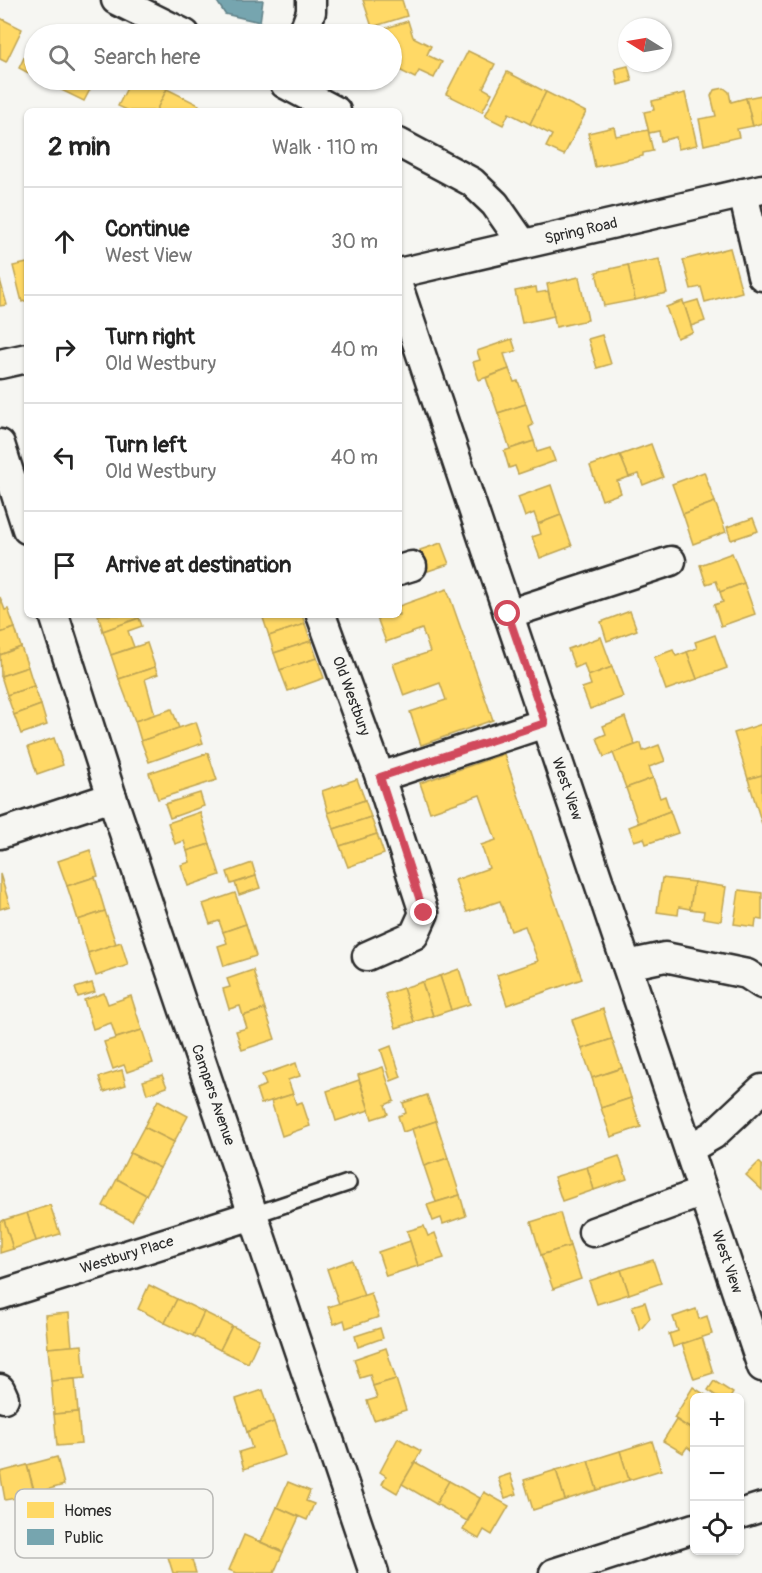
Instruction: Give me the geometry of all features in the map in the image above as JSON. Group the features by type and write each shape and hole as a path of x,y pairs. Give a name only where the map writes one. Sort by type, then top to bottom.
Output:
{"street":[{"path":"116,0 165,24"},
{"path":"307,24 311,12 311,0"},
{"path":"298,90 331,108"},
{"path":"402,145 472,182 495,204 523,244"},
{"path":"753,191 762,276"},
{"name":"Spring Road","path":"402,272 753,191"},
{"name":"West View","path":"402,298 762,1367"},
{"path":"0,364 24,359"},
{"path":"0,444 24,520"},
{"path":"508,614 671,561"},
{"name":"Campers Avenue","path":"55,618 112,797 374,1573"},
{"name":"Old Westbury","path":"322,618 380,777 424,913 414,935 367,956"},
{"path":"380,777 545,723"},
{"path":"0,834 112,797"},
{"path":"627,965 665,957 747,974 762,984"},
{"path":"689,1149 713,1135 762,1089"},
{"path":"593,1232 703,1192"},
{"name":"Westbury Place","path":"0,1295 253,1215"},
{"path":"744,1513 762,1507"},
{"path":"554,1573 690,1529"}],"lane":[{"path":"253,1215 348,1183"}],"building: Homes":[{"path":"363,0 402,0 407,16 382,24 371,24"},
{"path":"0,18 22,29 6,62 0,59"},
{"path":"408,21 413,37 431,46 427,55 442,62 434,78 419,71 415,78 402,72 402,24 399,24"},
{"path":"468,51 495,64 483,88 492,93 482,112 446,94"},
{"path":"24,58 24,71 19,68"},
{"path":"618,68 618,72 630,72 632,81 618,85 615,69"},
{"path":"507,72 546,92 530,124 509,113 503,125 485,116"},
{"path":"724,88 729,92 731,102 746,98 753,126 737,129 739,137 704,145 699,119 716,116 711,96 714,90"},
{"path":"61,90 90,90 84,101"},
{"path":"126,90 166,90 158,108 118,106"},
{"path":"166,90 199,105 198,108 158,108"},
{"path":"546,92 586,112 564,155 546,147 552,135 530,124"},
{"path":"685,93 697,145 678,149 676,137 661,141 659,131 649,133 644,112 654,110 652,101"},
{"path":"762,95 762,123 753,126 746,98"},
{"path":"614,127 616,136 648,130 653,151 643,153 643,156 595,167 588,133"},
{"path":"730,248 742,292 705,302 701,287 691,289 683,260"},
{"path":"659,259 667,293 635,300 628,265"},
{"path":"24,264 24,301 22,302 13,266"},
{"path":"628,265 635,300 604,306 596,272"},
{"path":"579,277 588,320 556,327 547,284"},
{"path":"0,280 7,305 0,306"},
{"path":"536,287 537,293 548,291 554,316 522,323 515,291"},
{"path":"698,300 705,321 691,326 684,304"},
{"path":"683,301 693,332 677,338 666,307"},
{"path":"602,335 611,364 597,368 588,339"},
{"path":"512,339 516,351 504,354 509,369 479,380 473,362 480,360 477,351"},
{"path":"509,369 514,382 518,381 526,404 498,413 486,378"},
{"path":"526,404 533,425 529,427 534,441 510,449 498,413"},
{"path":"534,441 537,452 550,448 555,461 518,474 515,466 509,468 504,451"},
{"path":"651,444 663,477 643,485 639,474 629,477 620,455"},
{"path":"620,455 629,477 617,481 621,493 602,500 590,466"},
{"path":"704,472 715,502 683,514 672,484"},
{"path":"551,485 561,515 538,524 534,513 525,517 518,497"},
{"path":"715,502 726,532 693,544 683,514"},
{"path":"561,515 572,546 540,558 532,537 541,534 538,524"},
{"path":"753,518 758,531 731,540 727,527"},
{"path":"441,543 449,564 428,571 420,550"},
{"path":"732,553 744,583 720,592 716,581 706,584 700,565"},
{"path":"744,583 755,614 721,626 714,605 723,602 720,592"},
{"path":"447,589 493,720 421,745 410,712 446,700 440,683 404,696 393,664 430,652 422,629 386,642 377,618 402,618 402,605"},
{"path":"0,597 5,610 8,609 15,628 0,633"},
{"path":"630,611 637,630 607,641 601,622"},
{"path":"99,618 139,618 103,631"},
{"path":"139,618 142,626 128,631 134,647 111,655 103,631"},
{"path":"263,618 303,618 305,624 269,636"},
{"path":"305,624 311,641 274,653 269,636"},
{"path":"15,628 21,647 0,655 0,633"},
{"path":"715,635 727,668 697,679 687,652 697,648 695,642"},
{"path":"601,637 612,667 588,676 584,664 575,668 568,649"},
{"path":"311,641 317,658 280,670 274,653"},
{"path":"147,643 155,667 119,679 111,655"},
{"path":"21,647 28,667 1,676 0,655"},
{"path":"673,650 676,656 687,652 697,679 666,690 654,657"},
{"path":"317,658 324,678 288,691 280,670"},
{"path":"28,667 34,686 7,695 1,676"},
{"path":"155,667 158,674 145,679 155,715 135,721 119,679"},
{"path":"612,667 623,697 590,709 582,688 591,685 588,676"},
{"path":"34,686 41,705 14,715 7,695"},
{"path":"41,705 47,725 21,734 14,715"},
{"path":"172,709 179,728 141,741 135,721"},
{"path":"625,717 635,745 604,757 597,738 606,734 603,726"},
{"path":"196,722 203,743 149,762 141,741"},
{"path":"762,724 762,775 748,779 734,733"},
{"path":"54,738 63,765 37,774 28,747"},
{"path":"641,743 643,751 659,745 665,761 649,767 653,778 626,788 613,753"},
{"path":"208,753 217,780 158,799 149,773"},
{"path":"504,754 582,979 507,1005 497,975 538,961 525,926 511,931 500,901 467,912 455,880 489,868 481,845 496,840 480,795 430,812 420,783"},
{"path":"762,775 762,824 748,779"},
{"path":"653,778 660,798 665,796 670,811 638,823 626,788"},
{"path":"357,779 365,800 328,813 322,791"},
{"path":"200,793 204,806 170,818 165,804"},
{"path":"365,800 371,817 334,829 328,813"},
{"path":"670,811 678,833 646,844 644,838 634,841 629,827"},
{"path":"200,812 210,844 187,851 184,841 175,844 168,823"},
{"path":"371,817 377,834 340,846 334,829"},
{"path":"377,834 384,854 348,867 340,846"},
{"path":"210,844 220,875 188,886 181,865 190,862 187,851"},
{"path":"90,850 98,876 67,886 58,861"},
{"path":"252,863 256,876 231,884 227,872"},
{"path":"0,874 10,906 0,909"},
{"path":"256,876 260,888 239,895 235,883"},
{"path":"95,877 105,911 78,920 67,886"},
{"path":"662,878 694,882 690,909 679,907 678,915 657,912"},
{"path":"694,882 726,887 721,921 703,918 704,911 690,909"},
{"path":"739,890 762,893 762,920 756,919 755,927 734,924"},
{"path":"235,893 246,924 223,932 219,921 210,924 203,904"},
{"path":"105,911 116,944 88,953 78,920"},
{"path":"246,924 256,956 224,966 218,946 227,943 223,932"},
{"path":"121,942 128,965 96,976 88,953"},
{"path":"459,969 470,1004 451,1010 440,976"},
{"path":"253,970 265,1009 243,1016 240,1006 229,1009 223,989 230,987 227,979"},
{"path":"440,976 451,1010 433,1016 422,982"},
{"path":"422,982 433,1016 414,1022 403,988"},
{"path":"92,983 95,992 78,997 75,988"},
{"path":"403,988 414,1022 396,1028 385,994"},
{"path":"104,993 108,1004 131,996 142,1030 116,1038 111,1023 93,1029 84,1000"},
{"path":"265,1009 275,1039 242,1050 236,1031 247,1028 243,1016"},
{"path":"603,1009 612,1039 582,1049 572,1020"},
{"path":"142,1030 153,1063 127,1072 124,1065 113,1069 104,1042"},
{"path":"612,1039 622,1068 592,1078 582,1049"},
{"path":"391,1046 401,1077 391,1081 381,1050"},
{"path":"296,1063 300,1076 288,1080 293,1094 261,1104 256,1089 266,1085 262,1075"},
{"path":"383,1067 394,1101 385,1105 388,1114 372,1119 358,1075"},
{"path":"622,1068 631,1098 601,1108 592,1078"},
{"path":"122,1070 126,1085 104,1092 99,1077"},
{"path":"162,1075 167,1087 147,1094 143,1081"},
{"path":"359,1080 369,1110 336,1121 327,1091"},
{"path":"293,1094 296,1104 302,1102 310,1126 282,1136 271,1101"},
{"path":"427,1095 436,1121 403,1132 398,1116 406,1113 403,1103"},
{"path":"631,1098 641,1127 611,1137 601,1108"},
{"path":"158,1100 188,1116 174,1142 144,1127"},
{"path":"436,1121 448,1158 424,1166 412,1129"},
{"path":"144,1127 174,1142 160,1168 130,1153"},
{"path":"130,1153 160,1168 146,1195 117,1179"},
{"path":"619,1156 627,1179 594,1190 587,1167"},
{"path":"448,1158 460,1195 436,1202 424,1166"},
{"path":"759,1162 762,1165 762,1190 746,1175"},
{"path":"587,1167 594,1190 562,1201 554,1177"},
{"path":"117,1179 146,1195 132,1221 103,1206"},
{"path":"460,1195 466,1216 443,1224 441,1218 433,1221 427,1205"},
{"path":"50,1205 60,1234 36,1241 27,1213"},
{"path":"27,1213 36,1241 13,1249 4,1220"},
{"path":"560,1213 570,1246 541,1255 531,1222"},
{"path":"4,1220 13,1249 0,1253 0,1222"},
{"path":"424,1226 428,1236 435,1233 444,1258 418,1266 407,1231"},
{"path":"410,1241 418,1266 386,1276 378,1252"},
{"path":"570,1246 581,1279 553,1289 541,1255"},
{"path":"352,1260 364,1296 339,1304 327,1269"},
{"path":"653,1260 661,1283 629,1294 621,1270"},
{"path":"621,1270 629,1294 597,1304 589,1281"},
{"path":"149,1285 177,1299 165,1323 138,1309"},
{"path":"371,1293 379,1317 346,1328 344,1320 334,1324 328,1307"},
{"path":"177,1299 204,1312 193,1336 165,1323"},
{"path":"645,1302 650,1318 640,1330 632,1306"},
{"path":"696,1309 699,1319 707,1316 712,1334 673,1347 669,1334 678,1331 673,1317"},
{"path":"204,1312 232,1326 220,1350 193,1336"},
{"path":"69,1313 72,1346 48,1348 45,1315"},
{"path":"232,1326 259,1339 248,1363 220,1350"},
{"path":"380,1328 383,1338 358,1347 355,1336"},
{"path":"702,1337 713,1373 694,1379 682,1344"},
{"path":"82,1345 85,1378 51,1381 48,1348"},
{"path":"386,1348 396,1379 373,1386 370,1375 360,1378 354,1359"},
{"path":"75,1379 78,1412 54,1414 51,1381"},
{"path":"396,1379 406,1410 374,1420 367,1401 377,1398 373,1386"},
{"path":"714,1381 733,1393 712,1393 708,1390"},
{"path":"693,1387 702,1393 690,1393 690,1428 674,1418"},
{"path":"263,1390 274,1422 247,1432 236,1399"},
{"path":"78,1412 81,1444 57,1446 54,1414"},
{"path":"676,1420 690,1429 690,1449 687,1447 683,1453 663,1441"},
{"path":"274,1422 285,1455 244,1469 239,1452 252,1448 247,1432"},
{"path":"398,1438 421,1451 397,1493 382,1484 386,1476 380,1472"},
{"path":"652,1441 661,1470 629,1480 620,1451"},
{"path":"620,1451 629,1480 597,1490 588,1461"},
{"path":"57,1457 64,1485 50,1489 34,1489 27,1465"},
{"path":"588,1461 597,1490 565,1500 556,1470"},
{"path":"415,1462 449,1481 436,1504 402,1484"},
{"path":"27,1465 33,1489 15,1489 15,1498 5,1500 0,1472"},
{"path":"556,1470 565,1500 533,1510 524,1480"},
{"path":"510,1474 517,1494 505,1498 498,1478"},
{"path":"449,1481 480,1498 467,1521 436,1504"},
{"path":"288,1482 310,1491 306,1501 314,1504 307,1520 277,1507"},
{"path":"484,1492 509,1506 492,1535 484,1530 479,1539 463,1530"},
{"path":"277,1507 299,1517 283,1552 261,1542"},
{"path":"244,1535 283,1552 274,1573 237,1573 229,1570"},
{"path":"168,1558 191,1558 196,1573 173,1573"}],"building: Public":[{"path":"216,0 263,0 260,22 225,14"}],"route":[{"path":"424,913 380,777 545,723 508,614"}]}
